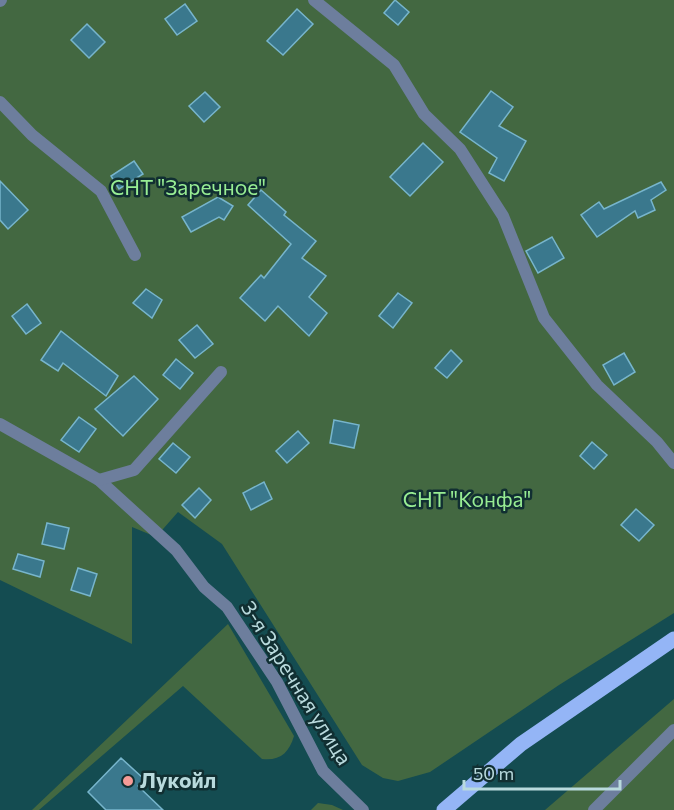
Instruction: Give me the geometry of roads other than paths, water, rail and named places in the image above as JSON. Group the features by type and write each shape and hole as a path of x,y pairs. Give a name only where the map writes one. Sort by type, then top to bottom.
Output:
{"main road":[{"path":"444,810 521,744 674,639"}],"street":[{"path":"314,0 394,65 423,114 460,149 503,216 544,318 597,385 657,442 674,463"},
{"path":"0,102 32,135 101,191 135,255"},
{"path":"99,480 134,470 221,372"},
{"name":"3-я Заречная улица","path":"0,424 99,480 176,550 204,588 227,607 277,682 323,771 363,810"},
{"path":"594,810 674,730"}],"place":[{"name":"Лукойл","path":"128,781"}],"park label":[{"name":"СНТ \"Заречное\"","path":"188,188"},
{"name":"СНТ \"Конфа\"","path":"467,500"}]}
